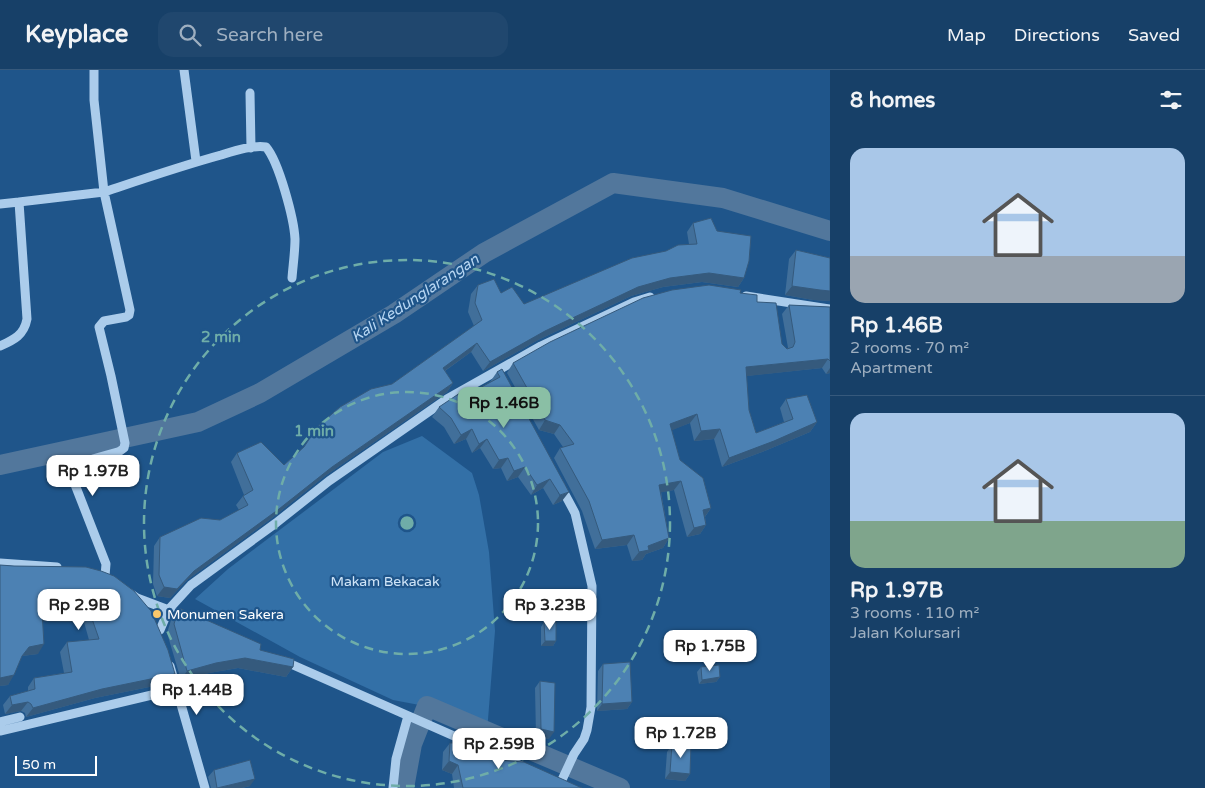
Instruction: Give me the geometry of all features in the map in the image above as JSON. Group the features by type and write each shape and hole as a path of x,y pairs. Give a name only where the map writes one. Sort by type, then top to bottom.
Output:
{"street":[{"path":"94,70 94,100 104,192 130,310 126,317 104,321 99,327 122,428 124,448 83,463 75,469 73,474 74,482 106,564 104,576"},
{"path":"184,70 196,162"},
{"path":"250,93 251,148"},
{"path":"0,204 104,192 235,151 260,146 266,147 289,206 295,239 292,278"},
{"path":"0,346 14,339 26,328 27,319 18,202"},
{"path":"738,294 775,304 830,308"},
{"path":"154,622 161,633 169,610 191,585 276,523 328,481 447,398 500,375 541,346 634,302 656,295"},
{"path":"552,778 565,781 571,761 584,739 591,707 592,586 575,513 557,477"},
{"path":"0,563 62,568"},
{"path":"124,588 137,598 187,617"},
{"path":"137,598 148,614"},
{"path":"168,657 205,788"},
{"path":"275,657 533,770"},
{"path":"0,732 177,689"},
{"path":"393,788 396,759 410,716"},
{"path":"0,722 20,717"}],"green space":[{"name":"Makam Bekacak","path":"422,436 472,473 479,495 489,552 495,631 487,732 430,707 393,700 300,657 195,599 228,569 383,452"}],"building":[{"path":"711,218 717,231 751,236 749,261 744,278 709,273 670,278 638,287 545,331 490,362 477,343 443,368 453,383 332,467 279,509 194,571 177,589 164,587 159,575 160,537 201,518 220,520 248,505 243,496 253,490 237,453 261,442 284,465 304,447 318,426 340,407 371,389 392,384 482,320 475,303 478,285 494,279 501,293 512,287 524,304 632,258 666,251 678,245 697,244 693,223"},
{"path":"796,250 830,258 830,291 792,286"},
{"path":"709,285 741,290 740,293 757,295 757,302 776,303 782,344 787,349 793,347 795,342 789,305 830,307 830,361 828,359 746,367 749,410 756,433 793,419 786,399 807,395 817,422 729,458 720,429 701,431 697,414 670,424 680,460 703,478 711,508 703,510 706,525 694,528 681,481 659,485 669,538 648,546 649,550 639,552 634,535 602,540 589,501 560,448 574,444 560,425 545,420 513,363 550,342 643,298 672,290"},
{"path":"502,369 569,492 560,495 550,479 537,485 525,467 514,471 508,458 499,460 487,439 479,444 472,429 461,435 451,418 439,407 460,393 463,397 500,377 497,372"},
{"path":"0,565 86,567 114,576 134,591 151,611 168,650 175,674 102,689 33,708 28,702 12,705 10,696 35,689 34,678 72,672 67,642 99,639 90,613 42,612 44,644 29,647 22,656 14,675 0,678"},
{"path":"179,608 261,644 260,650 294,659 293,667 245,658 187,671 174,624"},
{"path":"544,622 556,622 556,641 545,641"},
{"path":"630,662 632,702 602,704 603,664"},
{"path":"719,665 720,677 702,680 701,667"},
{"path":"540,681 555,683 554,732 541,729"},
{"path":"450,743 474,743 494,749 498,760 524,762 582,788 463,788 458,765 449,761"},
{"path":"691,744 690,774 670,772 672,745"},
{"path":"250,760 255,779 217,788 214,770"}],"waterway":[{"name":"Kali Kedunglarangan","path":"0,465 198,422 260,393 394,314 484,253 613,183 723,198 830,231"},
{"path":"404,788 412,744 427,706 620,788"}],"place":[{"name":"Monumen Sakera","path":"157,614"}]}
